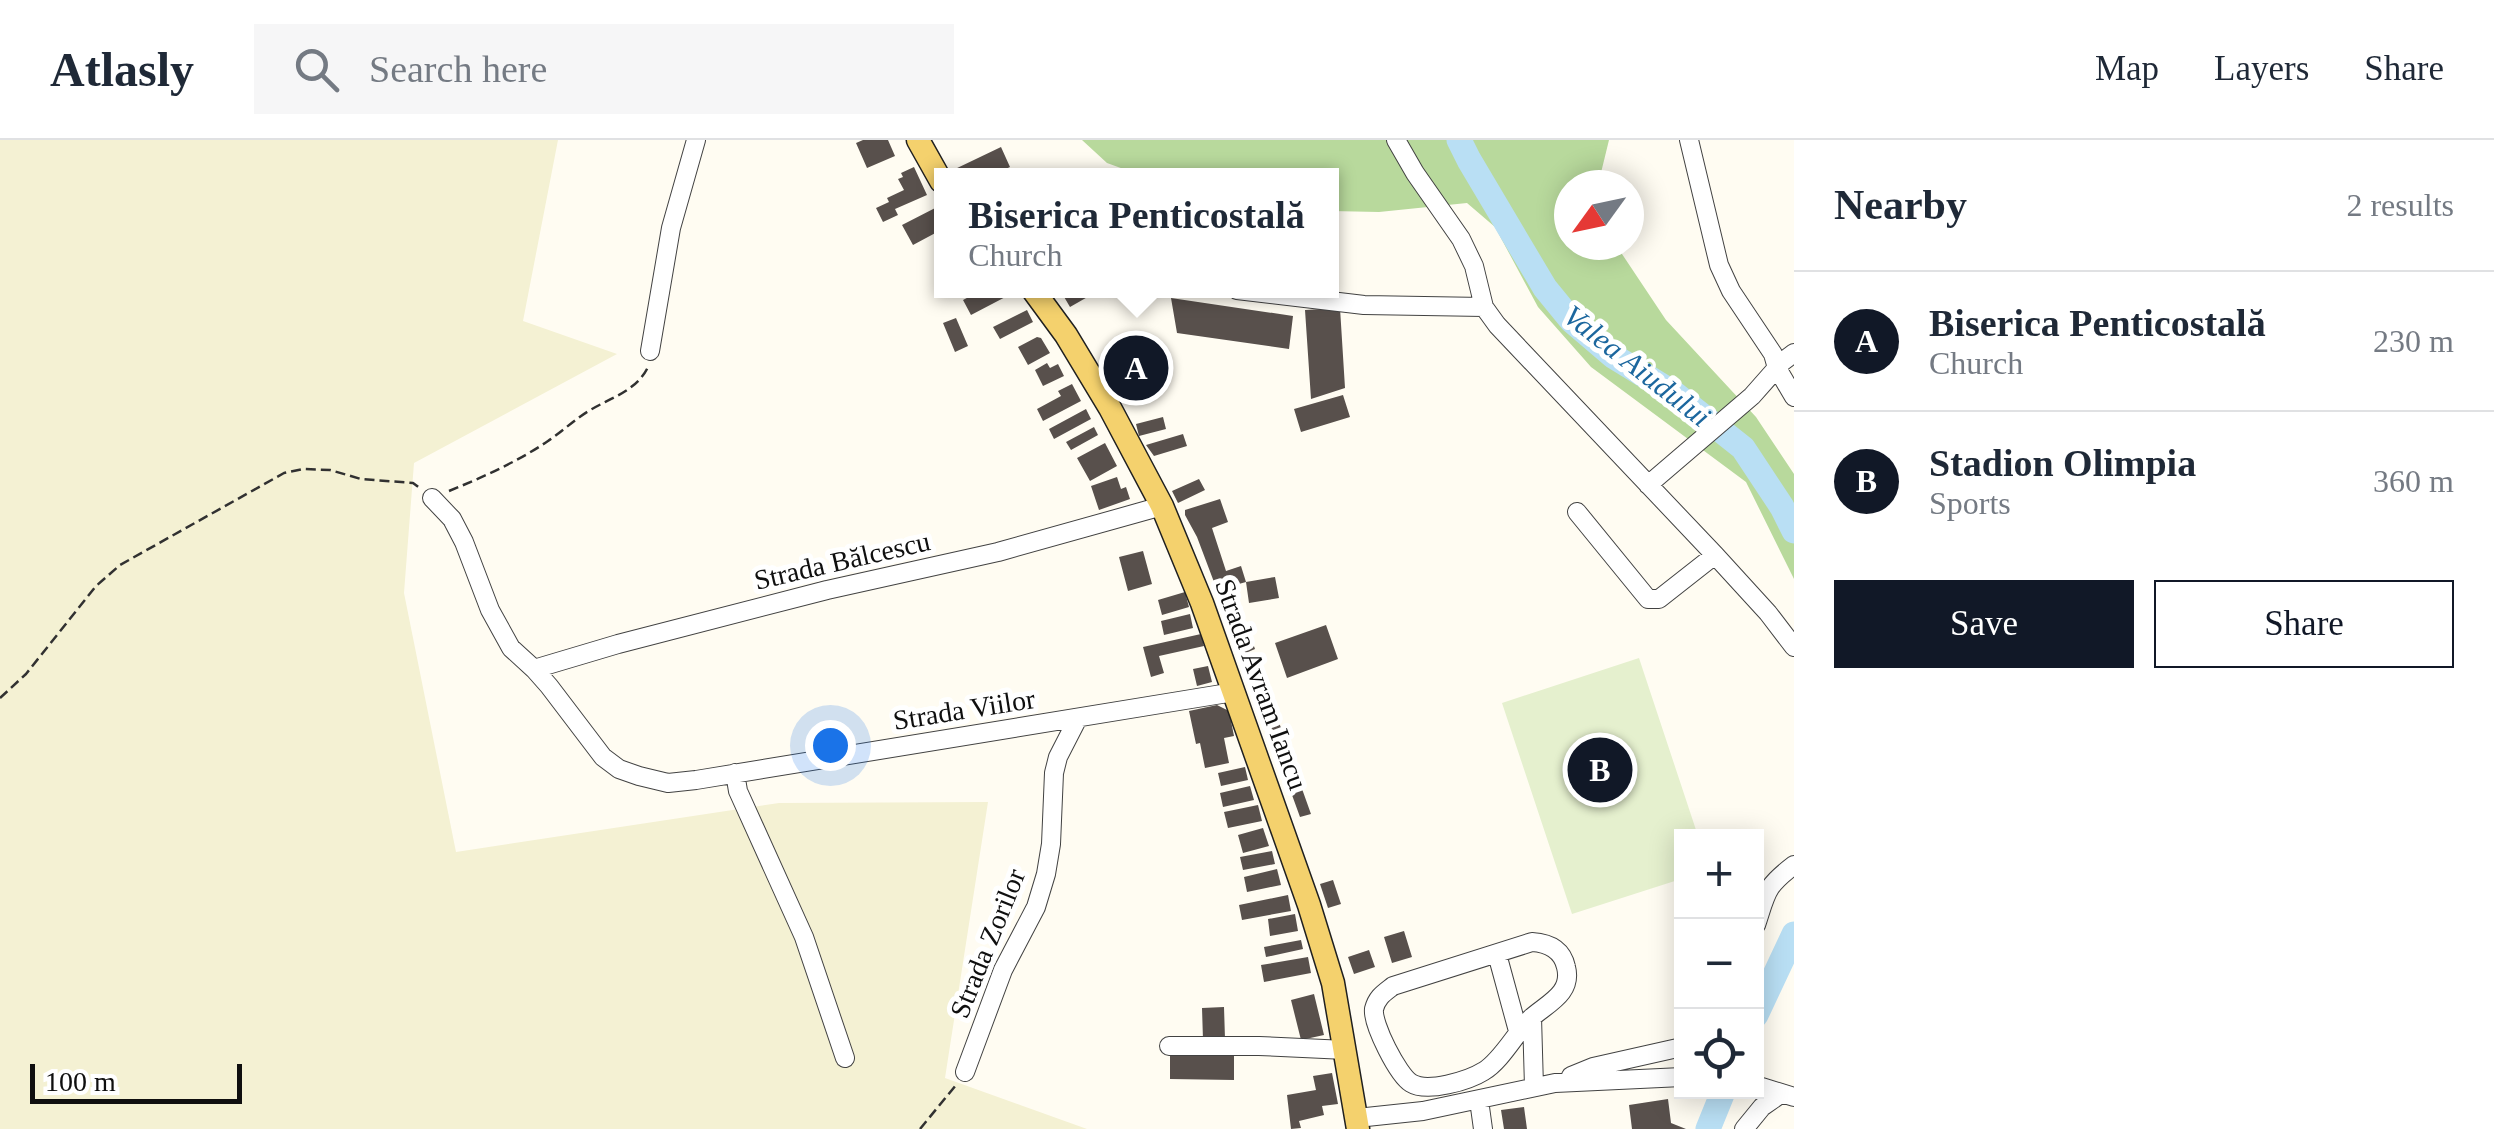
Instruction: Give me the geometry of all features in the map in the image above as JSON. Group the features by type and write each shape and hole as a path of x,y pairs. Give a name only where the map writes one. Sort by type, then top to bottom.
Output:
{"main road":[{"path":"918,140 934,169"},
{"name":"Strada Avram Iancu","path":"1038,298 1066,335 1110,408 1162,506 1202,603 1333,983 1357,1124"}],"street":[{"path":"650,351 670,228 696,140"},
{"path":"1396,140 1461,239 1474,266 1484,306 1497,324 1715,555 1794,647"},
{"path":"1689,140 1719,265 1794,397"},
{"path":"1305,298 1364,305 1484,306"},
{"path":"1648,486 1794,353"},
{"name":"Strada Viilor","path":"432,498 458,531 490,610 511,648 534,669 603,757 619,770 668,783 1234,692"},
{"name":"Strada Bălcescu","path":"534,669 826,590 998,552 1162,506"},
{"path":"1577,512 1648,599 1659,599 1715,555"},
{"name":"Strada Zorilor","path":"965,1072 1004,970 1036,907 1051,844 1054,772 1078,718"},
{"path":"734,773 804,937 845,1058"},
{"path":"1758,919 1766,890 1794,864"},
{"path":"1532,942 1544,943 1564,959 1568,972 1559,996 1532,1017 1487,1070 1432,1088 1421,1087 1403,1076 1375,1021 1375,1005 1381,994 1393,986 1532,942"},
{"path":"1497,954 1518,1031"},
{"path":"1532,1017 1534,1088"},
{"path":"1170,1046 1346,1050"},
{"path":"1357,1124 1555,1083 1593,1067 1674,1048"},
{"path":"1555,1083 1674,1076"},
{"path":"1764,1087 1788,1095"},
{"path":"1744,1129 1762,1107 1788,1095"},
{"path":"1479,1100 1483,1129"}],"path":[{"path":"0,698 26,674 96,586 120,566 284,473 330,470 361,479 414,483 432,498 519,460 590,410 627,391 644,376 650,351"},
{"path":"920,1129 965,1072"}],"shaded area":[{"path":"0,140 558,140 523,321 617,354 414,463 404,593 456,852 779,803 988,802 945,1078 1087,1129 0,1129"}],"green space":[{"path":"1082,140 1609,140 1602,170 1554,170 1554,260 1626,260 1666,320 1756,417 1794,474 1794,579 1746,482 1591,367 1538,307 1495,227 1467,203 1379,212 1339,211 1339,168 1121,168 1107,163"},
{"path":"1639,658 1696,829 1674,829 1674,881 1572,914 1502,703"}],"building":[{"path":"888,140 895,156 867,168 856,143"},
{"path":"1001,147 1010,167 1008,168 957,168"},
{"path":"914,167 927,195 895,209 898,215 883,222 876,208 904,190 898,179"},
{"path":"934,209 934,234 913,245 902,225"},
{"path":"967,298 1003,298 971,315 963,300"},
{"path":"1065,298 1086,298 1070,307"},
{"path":"1171,298 1293,316 1289,349 1177,333"},
{"path":"1340,308 1345,388 1311,399 1305,310"},
{"path":"1027,310 1033,322 1000,339 993,327"},
{"path":"956,318 968,346 955,352 943,323"},
{"path":"1037,337 1050,353 1028,365 1018,347"},
{"path":"1148,346 1161,369 1124,389 1111,367"},
{"path":"1047,363 1050,368 1058,364 1064,376 1043,386 1035,370"},
{"path":"1072,384 1081,401 1043,421 1037,409 1061,396 1058,391"},
{"path":"1343,395 1350,417 1301,432 1294,409"},
{"path":"1086,409 1091,419 1054,439 1049,429"},
{"path":"1163,417 1166,429 1139,436 1136,424"},
{"path":"1094,427 1098,435 1071,450 1066,442"},
{"path":"1183,434 1187,446 1154,456 1146,445"},
{"path":"1105,443 1117,466 1090,481 1077,458"},
{"path":"1117,477 1130,499 1099,510 1091,486"},
{"path":"1199,479 1205,490 1178,503 1172,491"},
{"path":"1220,499 1228,522 1212,528 1226,571 1241,566 1246,582 1217,590 1185,510"},
{"path":"1143,551 1152,584 1128,591 1119,557"},
{"path":"1275,577 1279,598 1249,603 1246,582"},
{"path":"1185,592 1189,607 1162,615 1158,600"},
{"path":"1242,613 1255,649 1241,655 1227,618"},
{"path":"1190,614 1193,628 1164,635 1161,621"},
{"path":"1326,625 1338,659 1287,678 1275,643"},
{"path":"1201,634 1204,646 1159,656 1164,673 1151,677 1143,647"},
{"path":"1208,666 1212,682 1197,686 1193,669"},
{"path":"1264,682 1284,736 1273,740 1253,686"},
{"path":"1217,705 1229,711 1234,736 1224,738 1229,763 1205,768 1189,711"},
{"path":"1291,758 1311,814 1300,817 1280,762"},
{"path":"1245,767 1248,780 1221,786 1218,773"},
{"path":"1250,786 1254,800 1223,807 1220,793"},
{"path":"1258,805 1262,821 1228,828 1224,812"},
{"path":"1263,828 1269,846 1243,853 1238,835"},
{"path":"1272,851 1275,864 1243,870 1240,857"},
{"path":"1277,869 1281,885 1247,892 1244,877"},
{"path":"1333,880 1341,904 1328,908 1320,884"},
{"path":"1288,895 1291,911 1242,920 1239,905"},
{"path":"1295,914 1298,931 1270,936 1268,919"},
{"path":"1404,931 1412,957 1392,963 1384,937"},
{"path":"1301,940 1303,949 1266,957 1264,947"},
{"path":"1369,950 1375,967 1354,974 1348,957"},
{"path":"1308,957 1311,973 1264,982 1261,965"},
{"path":"1314,994 1324,1035 1301,1040 1291,1000"},
{"path":"1224,1007 1225,1039 1203,1040 1202,1008"},
{"path":"1170,1055 1234,1056 1234,1080 1170,1079"},
{"path":"1332,1073 1338,1104 1322,1106 1324,1115 1299,1121 1301,1128 1291,1129 1287,1095 1316,1090 1313,1076"},
{"path":"1668,1099 1671,1123 1686,1129 1632,1129 1629,1105"},
{"path":"1524,1107 1527,1129 1504,1129 1501,1110"}],"waterway":[{"name":"Valea Aiudului","path":"1459,140 1545,288 1572,321 1613,356 1675,394 1743,448 1794,531"},
{"name":"Valea Aiudului","path":"1759,1009 1794,934"},
{"name":"Valea Aiudului","path":"1708,1129 1720,1099"}],"place":[{"name":"Biserica Penticostală","path":"1136,368"},
{"name":"Stadion Olimpia","path":"1600,770"}]}
